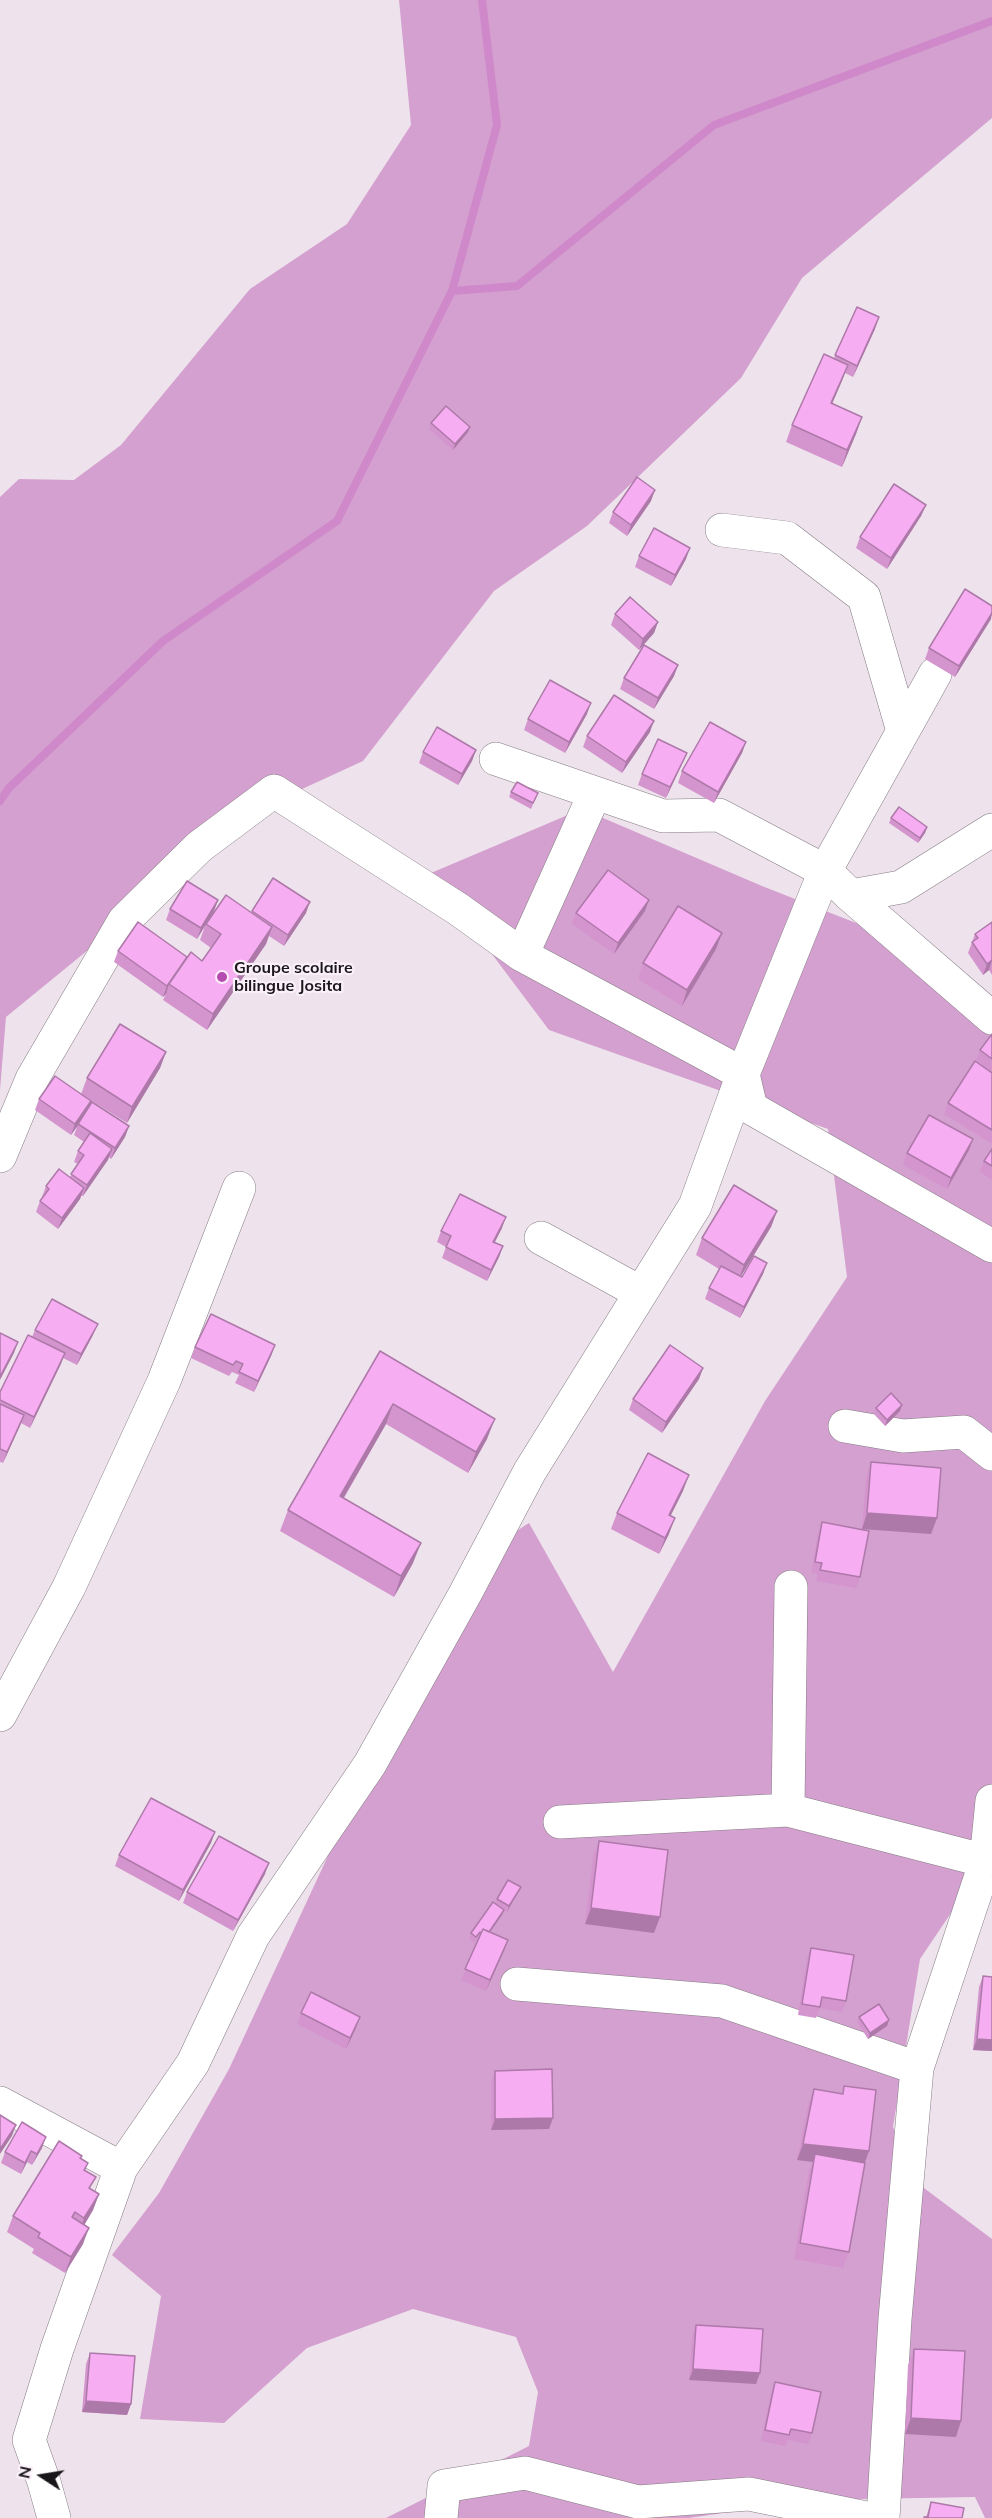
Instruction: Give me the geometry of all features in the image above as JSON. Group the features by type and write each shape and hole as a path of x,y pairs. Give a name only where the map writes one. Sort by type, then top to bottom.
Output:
{"street":[{"path":"722,530 787,538 864,597 903,731"},
{"path":"54,2518 29,2440 57,2349 121,2168 193,2063 253,1936 370,1764 465,1594 530,1471 695,1206 743,1074 825,871 935,674"},
{"path":"496,759 663,816 719,815 825,871 992,1018"},
{"path":"0,1156 32,1079 124,921 199,847 274,791 458,909 522,955 743,1074 751,1108 992,1246"},
{"path":"522,955 595,793"},
{"path":"851,896 901,887 992,830"},
{"path":"0,1715 69,1587 164,1381 239,1188"},
{"path":"541,1238 640,1293"},
{"path":"845,1426 903,1436 964,1432 992,1454"},
{"path":"788,1810 791,1587"},
{"path":"883,2518 895,2319 917,2068 986,1861 992,1801"},
{"path":"560,1822 788,1810 986,1861"},
{"path":"517,1984 722,2001 917,2068"},
{"path":"0,2103 121,2168"},
{"path":"441,2518 444,2486 525,2473 639,2510 748,2494 866,2518"}],"shaded area":[{"path":"399,0 992,0 992,118 802,278 741,378 587,526 494,591 363,761 263,807 6,1017 0,1090 0,497 19,479 74,480 121,445 250,289 347,224 411,125"},
{"path":"582,809 762,886 907,943 992,1023 992,1859 986,1861 920,1959 893,2127 912,2179 992,2239 992,2518 985,2518 975,2497 811,2500 689,2518 386,2518 529,2446 538,2392 516,2337 413,2309 307,2348 224,2423 140,2419 161,2296 112,2255 159,2193 229,2069 463,1565 529,1523 613,1672 765,1401 847,1277 828,1129 549,1030 431,873"}],"building":[{"path":"857,307 879,317 857,366 835,355"},
{"path":"824,354 848,365 831,403 862,417 847,450 792,425"},
{"path":"446,406 470,427 455,444 431,423"},
{"path":"637,477 655,490 631,525 613,512"},
{"path":"894,484 926,505 891,558 860,537"},
{"path":"654,528 690,548 675,575 639,556"},
{"path":"965,589 992,606 992,613 959,666 929,648"},
{"path":"630,597 658,622 643,639 615,614"},
{"path":"644,645 678,665 658,698 624,678"},
{"path":"550,680 591,703 569,742 528,719"},
{"path":"614,695 654,721 626,762 587,736"},
{"path":"710,722 746,742 718,792 682,771"},
{"path":"437,727 476,750 462,774 423,752"},
{"path":"658,739 687,753 670,787 642,774"},
{"path":"517,782 538,793 533,803 511,792"},
{"path":"899,807 927,827 920,838 891,818"},
{"path":"608,870 649,900 618,943 576,913"},
{"path":"273,878 310,902 288,935 252,911"},
{"path":"187,881 218,900 201,928 170,909"},
{"path":"226,895 272,927 213,1014 169,984 191,952 202,961 221,934 206,924"},
{"path":"678,906 722,933 687,990 643,963"},
{"path":"138,922 187,957 167,986 118,951"},
{"path":"992,922 992,960 987,964 972,942 978,938 975,934"},
{"path":"120,1024 166,1052 132,1107 87,1078"},
{"path":"992,1034 992,1059 980,1050"},
{"path":"975,1061 992,1073 992,1130 948,1103"},
{"path":"55,1076 91,1101 75,1124 39,1099"},
{"path":"92,1102 129,1126 115,1148 78,1124"},
{"path":"929,1115 973,1139 951,1178 907,1153"},
{"path":"90,1133 112,1149 87,1185 71,1174 84,1155 78,1151"},
{"path":"992,1149 992,1166 984,1161"},
{"path":"59,1169 84,1188 62,1218 40,1201 49,1189 46,1186"},
{"path":"734,1185 777,1211 744,1265 702,1238"},
{"path":"460,1194 506,1217 493,1242 503,1246 491,1270 446,1247 451,1236 441,1231"},
{"path":"754,1256 767,1263 744,1307 709,1288 721,1266 742,1277"},
{"path":"52,1299 98,1324 81,1354 35,1330"},
{"path":"211,1314 275,1345 258,1381 239,1372 243,1364 236,1361 233,1365 195,1347"},
{"path":"0,1333 18,1342 0,1377"},
{"path":"28,1335 65,1353 34,1417 0,1400 0,1392"},
{"path":"670,1345 703,1368 666,1422 633,1399"},
{"path":"380,1351 495,1419 476,1452 393,1404 340,1496 421,1543 401,1576 288,1510"},
{"path":"891,1393 902,1405 887,1420 876,1408"},
{"path":"0,1404 24,1415 7,1452 0,1449"},
{"path":"648,1453 689,1475 669,1515 675,1518 665,1538 617,1513"},
{"path":"871,1462 941,1468 937,1518 867,1513"},
{"path":"822,1522 869,1531 860,1577 820,1570 822,1563 815,1562"},
{"path":"151,1798 215,1832 183,1890 119,1855"},
{"path":"219,1836 269,1863 238,1920 187,1892"},
{"path":"599,1841 668,1850 660,1917 591,1908"},
{"path":"508,1880 521,1887 509,1906 497,1899"},
{"path":"493,1902 504,1910 489,1932 483,1929 476,1937 471,1933"},
{"path":"483,1929 508,1940 490,1980 465,1969"},
{"path":"811,1948 854,1955 846,2001 822,1997 820,2007 802,2004"},
{"path":"983,1976 992,1977 992,2040 977,2039"},
{"path":"311,1992 360,2017 350,2038 301,2013"},
{"path":"879,2004 889,2020 870,2033 859,2017"},
{"path":"552,2069 553,2118 495,2119 495,2071"},
{"path":"844,2086 876,2090 869,2151 803,2144 814,2089 843,2094"},
{"path":"0,2115 16,2125 0,2149"},
{"path":"22,2122 46,2137 37,2154 31,2151 25,2163 5,2152"},
{"path":"59,2141 82,2156 80,2158 88,2163 84,2170 96,2177 89,2188 99,2194 84,2218 75,2212 72,2217 89,2228 71,2257 38,2237 40,2233 13,2216"},
{"path":"815,2154 865,2163 849,2252 800,2243"},
{"path":"696,2325 763,2329 760,2373 693,2369"},
{"path":"914,2349 965,2351 961,2421 911,2418"},
{"path":"90,2353 135,2356 131,2404 86,2401"},
{"path":"775,2382 821,2392 812,2433 791,2429 789,2435 765,2430"},
{"path":"931,2502 964,2508 962,2518 924,2518 928,2517"}],"waterway":[{"path":"0,801 9,788 163,641 337,521 452,291 497,125 482,0"},
{"path":"452,291 517,286 714,125 992,21"}],"place":[{"name":"Groupe scolaire bilingue Josita","path":"222,977"}]}
